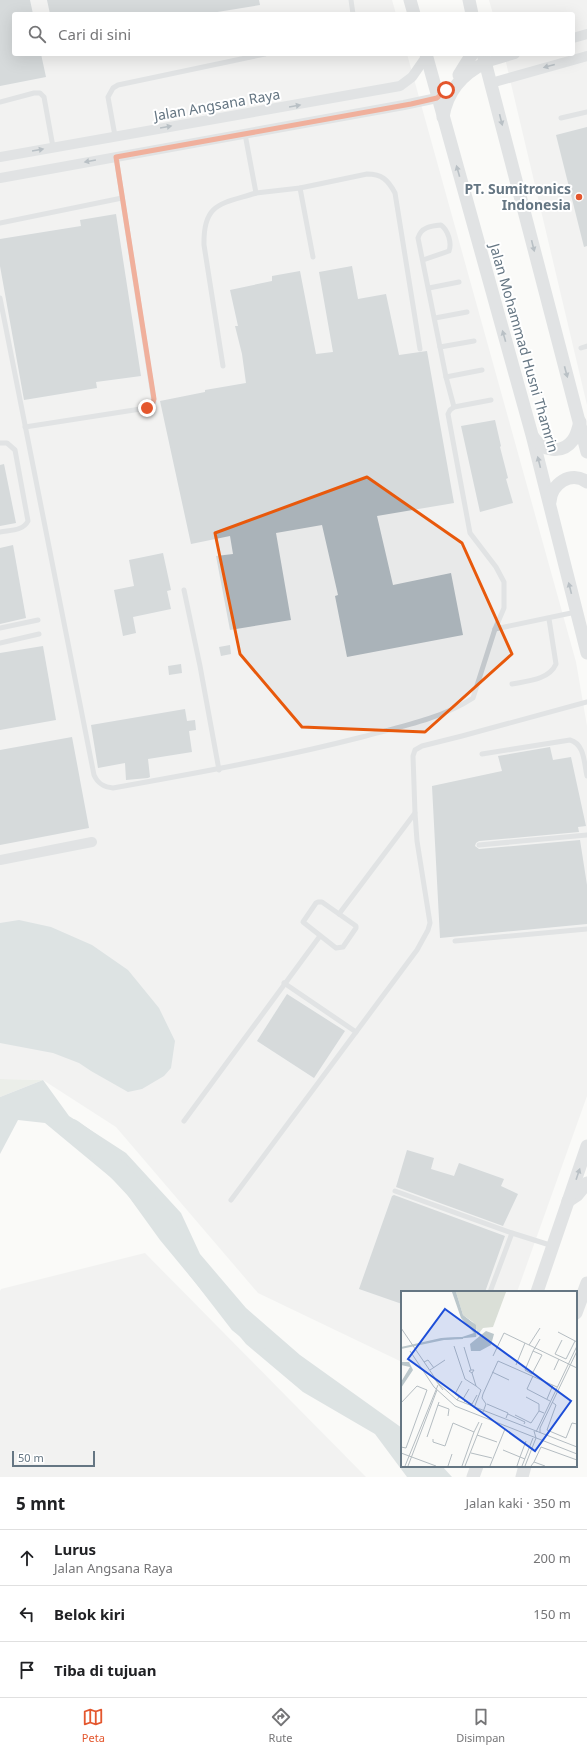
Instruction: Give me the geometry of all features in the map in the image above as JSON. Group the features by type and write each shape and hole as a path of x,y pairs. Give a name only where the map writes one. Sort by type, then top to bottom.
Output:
{"street":[{"path":"410,0 413,12"},
{"path":"469,0 472,12"},
{"path":"575,37 587,34"},
{"name":"Jalan Angsana Raya","path":"0,157 400,86 412,77 426,56"},
{"name":"Jalan Mohammad Husni Thamrin","path":"426,56 532,435 587,653"},
{"path":"0,178 437,98 459,76 471,56"},
{"path":"442,117 449,96 457,84 484,58 500,56"},
{"path":"491,83 587,56"},
{"path":"484,58 587,452"},
{"path":"532,435 536,442 543,448 552,450 560,449 568,446 574,440 580,422"},
{"path":"550,506 550,496 552,491 555,486 563,480 573,477 584,479 587,482"},
{"path":"0,860 92,842"},
{"path":"537,1291 587,1146"},
{"path":"568,1201 587,1183"},
{"path":"577,1310 587,1283"},
{"path":"473,1477 477,1467"},
{"path":"522,1477 525,1467"}],"lane":[{"path":"351,0 353,12"},
{"path":"115,136 108,97 112,88 118,85 256,56"},
{"path":"0,102 34,93 40,93 44,97 53,147"},
{"path":"561,118 587,112"},
{"path":"245,134 256,194"},
{"path":"25,427 147,408 154,402 116,157"},
{"path":"222,366 204,244 204,230 208,214 218,206 256,194 300,188 367,174 374,174 390,182 395,193 420,349"},
{"path":"300,188 314,257"},
{"path":"0,223 122,198"},
{"path":"423,260 449,251 450,247 446,231 441,225 424,229 419,233 418,238 446,377 454,408"},
{"path":"429,288 459,282"},
{"path":"0,298 94,775 97,781 106,788 219,770 316,749 405,726 465,704 473,698 495,629 504,608 504,582 496,567 470,533 448,414 450,410 454,408 491,400"},
{"path":"435,318 467,312"},
{"path":"440,347 474,341"},
{"path":"446,377 482,370"},
{"path":"0,443 7,443 15,450 28,521 21,529 0,532"},
{"path":"184,590 219,770"},
{"path":"495,629 549,619 576,612"},
{"path":"512,684 536,680 551,672 555,667 556,664 549,619"},
{"path":"0,628 38,620"},
{"path":"0,643 39,634"},
{"path":"231,1200 417,950 428,930 430,923 417,841 415,813 413,756 418,748 587,702"},
{"path":"482,754 573,740 581,748 587,776"},
{"path":"339,914 415,813"},
{"path":"480,845 587,836"},
{"path":"322,902 356,926 343,947 336,948 320,936 303,922 316,903 322,902"},
{"path":"455,941 587,929"},
{"path":"184,1121 320,936"},
{"path":"284,983 356,1032"},
{"path":"395,1191 512,1234 553,1246"},
{"path":"490,1291 512,1234"}],"highlighted area":[{"path":"367,477 462,543 512,654 425,732 302,727 240,654 215,533"}],"shaded area":[{"path":"0,0 392,0 395,12 12,12 12,56 408,56 576,662 587,726 587,1096 517,1291 401,1291 401,1362 258,1293 116,1127 43,1080 0,1079"},
{"path":"489,0 587,0 587,405 504,56 575,56 575,12 492,12"},
{"path":"19,920 51,927 92,945 128,970 159,1008 175,1041 171,1068 164,1076 142,1089 128,1092 79,1063 53,1053 0,1043 0,923"},
{"path":"0,1079 43,1080 0,1097"},
{"path":"43,1080 69,1116 126,1153 181,1213 200,1254 246,1308 300,1355 401,1427 401,1467 443,1467 452,1477 407,1477 375,1434 303,1392 246,1344 160,1240 121,1186 45,1123 18,1120 0,1154 0,1097"},
{"path":"145,1253 366,1477 0,1477 1,1289"}],"building":[{"path":"0,0 30,0 33,12 12,12 12,56 41,56 46,77 0,86"},
{"path":"47,0 259,0 260,5 217,12 50,12"},
{"name":"PT. Sumitronics Indonesia","path":"587,127 587,246 584,247 556,135"},
{"path":"116,214 141,376 96,382 97,388 24,400 0,266 0,239 81,226 80,220"},
{"path":"352,266 358,299 386,294 399,355 427,351 454,503 377,516 393,585 451,573 463,635 347,657 335,596 338,595 322,525 276,533 291,620 230,630 216,556 233,554 230,536 191,544 160,401 205,392 205,390 246,383 242,354 235,326 238,326 230,290 272,281 272,276 300,271 316,354 333,352 319,272"},
{"path":"495,420 508,478 506,479 513,503 480,512 461,426"},
{"path":"4,464 16,523 0,526 0,465"},
{"path":"13,545 26,618 0,624 0,548"},
{"path":"163,553 171,590 167,591 171,609 133,617 136,633 123,636 114,590 134,586 129,560"},
{"path":"230,645 231,654 221,656 219,647"},
{"path":"43,646 56,720 0,730 0,653"},
{"path":"181,664 182,673 169,675 168,666"},
{"path":"185,709 187,721 195,720 196,730 189,731 192,752 148,759 150,777 148,778 126,780 125,763 98,768 91,725"},
{"path":"72,737 89,828 0,845 0,750"},
{"path":"550,747 553,760 571,757 586,826 578,827 579,832 479,841 475,846 479,849 580,840 587,885 587,924 440,938 432,786 502,771 498,756"},
{"path":"287,994 345,1031 314,1078 257,1041"},
{"path":"407,1150 434,1158 431,1169 454,1176 459,1163 504,1179 501,1186 518,1194 503,1226 396,1187"},
{"path":"394,1195 505,1236 485,1291 401,1291 401,1304 359,1289 392,1196"}],"waterway":[{"path":"72,1129 94,1145 138,1192 239,1323 260,1340"}],"place":[{"name":"PT. Sumitronics Indonesia","path":"579,197"}],"route":[{"path":"147,408 152,405 154,399 116,157 411,104 437,98 446,90"}]}
